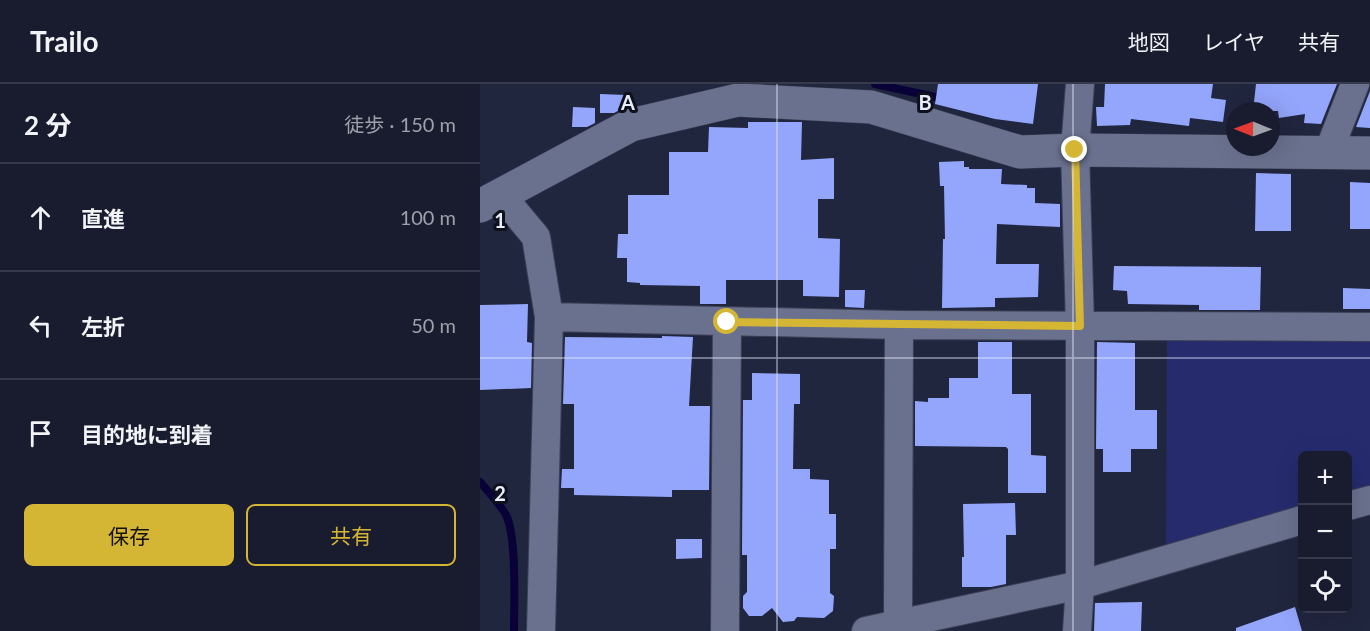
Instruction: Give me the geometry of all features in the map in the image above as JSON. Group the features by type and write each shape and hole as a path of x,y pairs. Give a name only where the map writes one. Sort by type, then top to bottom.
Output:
{"street":[{"path":"1077,631 1080,585 1080,326 1075,150 1080,84"},
{"path":"1328,153 1355,84"},
{"path":"541,631 549,317 536,237 491,200 631,125 738,100 871,107 1020,152 1075,150 1370,153"},
{"path":"549,317 899,325 1370,327"},
{"path":"724,631 727,322"},
{"path":"898,624 899,325"},
{"path":"1352,505 1370,500"},
{"path":"866,631 1080,585 1298,521"}],"shaded area":[{"path":"1370,338 1370,489 1352,494 1352,451 1298,451 1298,509 1166,547 1167,340"}],"building":[{"path":"938,84 1038,84 1033,124 995,119 935,104"},
{"path":"1105,84 1213,84 1211,98 1226,100 1223,122 1190,118 1189,126 1131,119 1130,125 1097,126 1096,107 1104,107"},
{"path":"1256,84 1337,84 1321,124 1304,123 1305,114 1280,118 1280,102 1254,102"},
{"path":"1370,91 1370,128 1356,127"},
{"path":"600,94 626,95 625,107 614,113 600,113"},
{"path":"573,107 595,108 595,123 587,127 572,127"},
{"path":"748,122 802,122 801,160 834,158 834,199 818,199 818,238 840,239 839,297 803,296 803,280 726,280 726,304 700,304 700,286 640,285 640,283 627,282 627,258 617,258 618,234 628,234 628,195 669,195 669,152 708,152 709,127 748,128"},
{"path":"964,161 964,167 969,167 969,169 1002,169 1001,184 1027,185 1027,188 1035,188 1035,203 1060,204 1060,227 997,224 996,264 1039,264 1038,297 995,298 995,307 942,308 943,239 945,239 944,186 940,186 939,162"},
{"path":"1256,173 1291,174 1291,231 1255,231"},
{"path":"1350,182 1370,183 1370,229 1350,229"},
{"path":"1114,266 1261,267 1260,310 1199,310 1199,305 1128,304 1127,291 1113,290"},
{"path":"1343,288 1370,289 1370,309 1343,309"},
{"path":"845,290 865,290 864,308 845,307"},
{"path":"528,304 527,342 532,343 531,388 480,390 480,305"},
{"path":"662,336 693,337 689,406 710,406 709,490 672,490 672,497 574,495 574,488 561,488 562,469 574,469 574,404 563,404 565,337 662,338"},
{"path":"978,342 1012,342 1012,394 1031,394 1031,455 1046,456 1046,493 1008,493 1008,449 1006,447 915,446 915,401 928,402 928,398 949,398 949,378 978,378"},
{"path":"1097,342 1135,343 1135,410 1157,410 1157,449 1131,449 1131,472 1103,472 1103,449 1096,449"},
{"path":"752,373 800,374 800,404 794,404 793,469 810,469 810,479 829,480 829,514 836,514 836,549 830,549 830,593 834,596 833,611 824,618 797,617 794,621 783,622 772,608 762,616 749,616 743,608 743,596 747,592 747,555 742,555 743,400 752,400"},
{"path":"1015,503 1016,535 1006,535 1006,584 991,587 962,587 963,504"},
{"path":"676,539 702,539 702,558 676,559"},
{"path":"1142,602 1141,631 1094,631 1095,603"},
{"path":"1295,607 1302,631 1236,631 1236,628"}],"waterway":[{"path":"875,84 945,99"},
{"path":"480,482 506,515 510,525 514,571 514,631"}],"route":[{"path":"727,322 1080,326 1075,150"}]}
